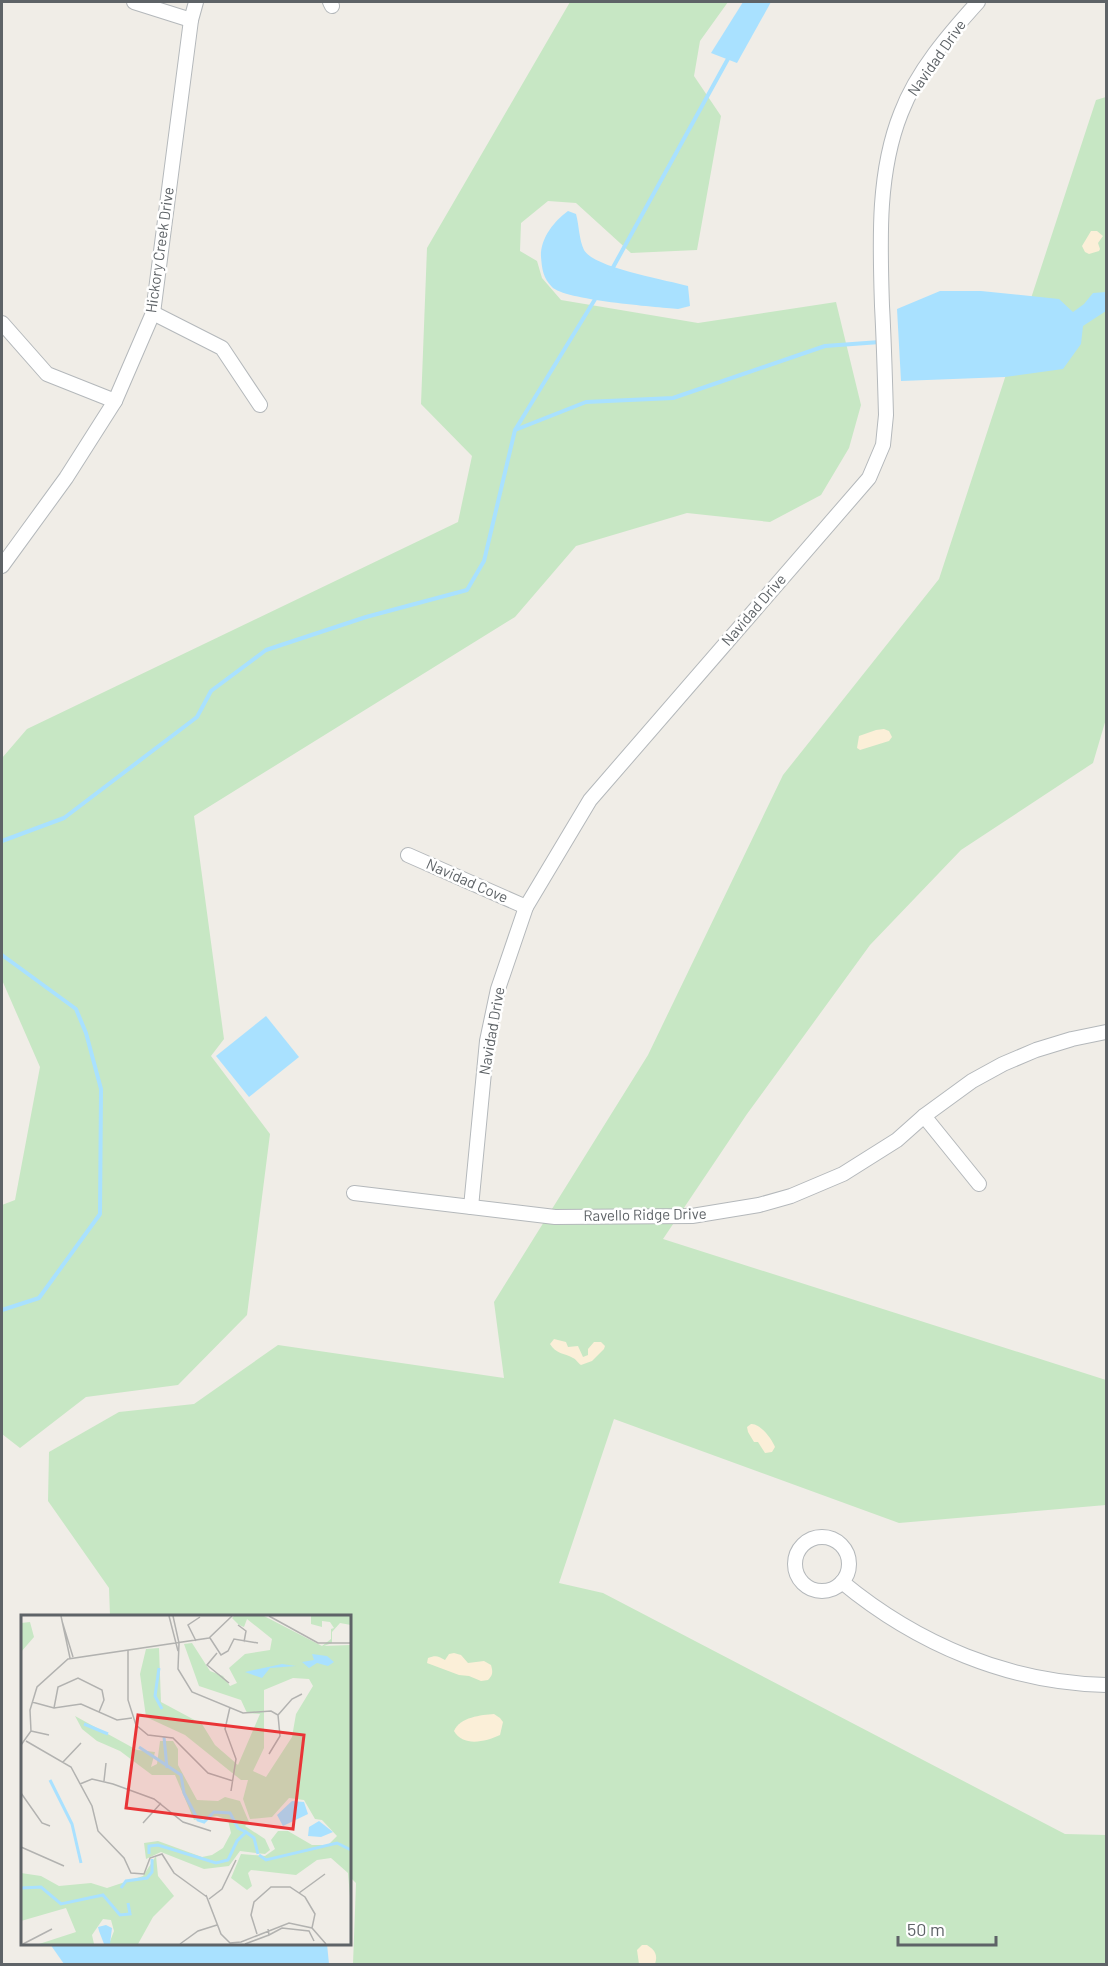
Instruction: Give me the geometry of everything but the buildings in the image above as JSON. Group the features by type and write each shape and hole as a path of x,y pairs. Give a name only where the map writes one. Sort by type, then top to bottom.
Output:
{"street":[{"path":"134,2 191,20"},
{"name":"Hickory Creek Drive","path":"2,566 66,478 115,401 153,313 191,20 196,2"},
{"name":"Navidad Drive","path":"471,1207 487,1041 498,989 526,908 590,800 869,478 883,445 886,415 880,223 889,148 901,112 924,70 955,28 978,2"},
{"path":"153,313 222,348 260,405"},
{"path":"2,323 47,374 115,401"},
{"name":"Navidad Cove","path":"408,855 526,908"},
{"name":"Ravello Ridge Drive","path":"354,1193 555,1217 692,1216 727,1212 791,1196 843,1174 897,1140 924,1116 972,1081 1003,1064 1063,1041 1107,1032"},
{"path":"924,1116 979,1184"},
{"path":"842,1582 877,1610 907,1629 949,1650 1014,1673 1057,1682 1107,1685"}],"green space":[{"path":"570,2 728,2 700,41 694,76 721,116 697,250 631,253 576,203 548,201 521,223 520,251 537,261 542,278 561,300 698,323 836,302 861,405 849,448 821,495 770,522 687,513 576,546 515,617 194,816 224,1039 211,1056 270,1134 247,1315 178,1385 86,1397 20,1448 2,1434 2,1205 15,1200 40,1067 2,980 2,758 27,729 458,522 472,456 421,404 427,248"},
{"path":"1106,97 1106,719 1093,763 961,850 870,945 747,1114 663,1239 1106,1380 1106,1505 899,1523 614,1419 559,1583 603,1593 1065,1834 1106,1835 1106,1964 353,1964 356,1883 351,1878 351,1615 110,1615 109,1588 48,1501 49,1452 119,1412 194,1404 278,1345 504,1378 494,1302 648,1055 783,775 939,579 1096,100"}],"sand":[{"path":"1091,231 1097,231 1103,236 1098,243 1099,251 1089,254 1082,246"},
{"path":"884,729 889,731 892,737 889,741 860,750 857,748 859,736"},
{"path":"554,1339 566,1342 568,1347 578,1346 583,1357 588,1355 588,1349 594,1342 601,1342 605,1346 592,1361 581,1365 555,1350 550,1344"},
{"path":"751,1424 758,1426 768,1436 775,1447 772,1452 765,1453 758,1442 754,1442 747,1427"},
{"path":"449,1654 461,1655 468,1663 484,1661 491,1665 491,1677 481,1681 427,1663 428,1658 433,1656 445,1660"},
{"path":"494,1714 503,1722 500,1735 475,1742 463,1739 454,1731 466,1720"},
{"path":"642,1945 647,1945 654,1951 655,1964 639,1964 637,1950"}],"water":[{"path":"743,2 771,2 737,63 711,53"},
{"path":"568,211 576,214 582,246 590,256 616,268 688,286 690,306 678,309 611,302 574,296 552,287 544,273 541,250 549,231"},
{"path":"940,291 981,291 1059,299 1073,312 1093,293 1106,292 1106,311 1083,326 1081,344 1063,369 1005,377 901,381 897,309"},
{"path":"266,1016 299,1057 249,1097 216,1056"},
{"path":"51,1945 327,1945 329,1964 64,1964"}],"waterway":[{"path":"611,271 729,57"},
{"path":"2,841 64,818 197,717 211,691 266,650 366,617 467,590 484,561 515,430 597,296"},
{"path":"515,430 586,402 673,398 825,346 880,342"},
{"path":"2,955 76,1009 86,1033 101,1089 100,1214 39,1298 2,1310"}]}
